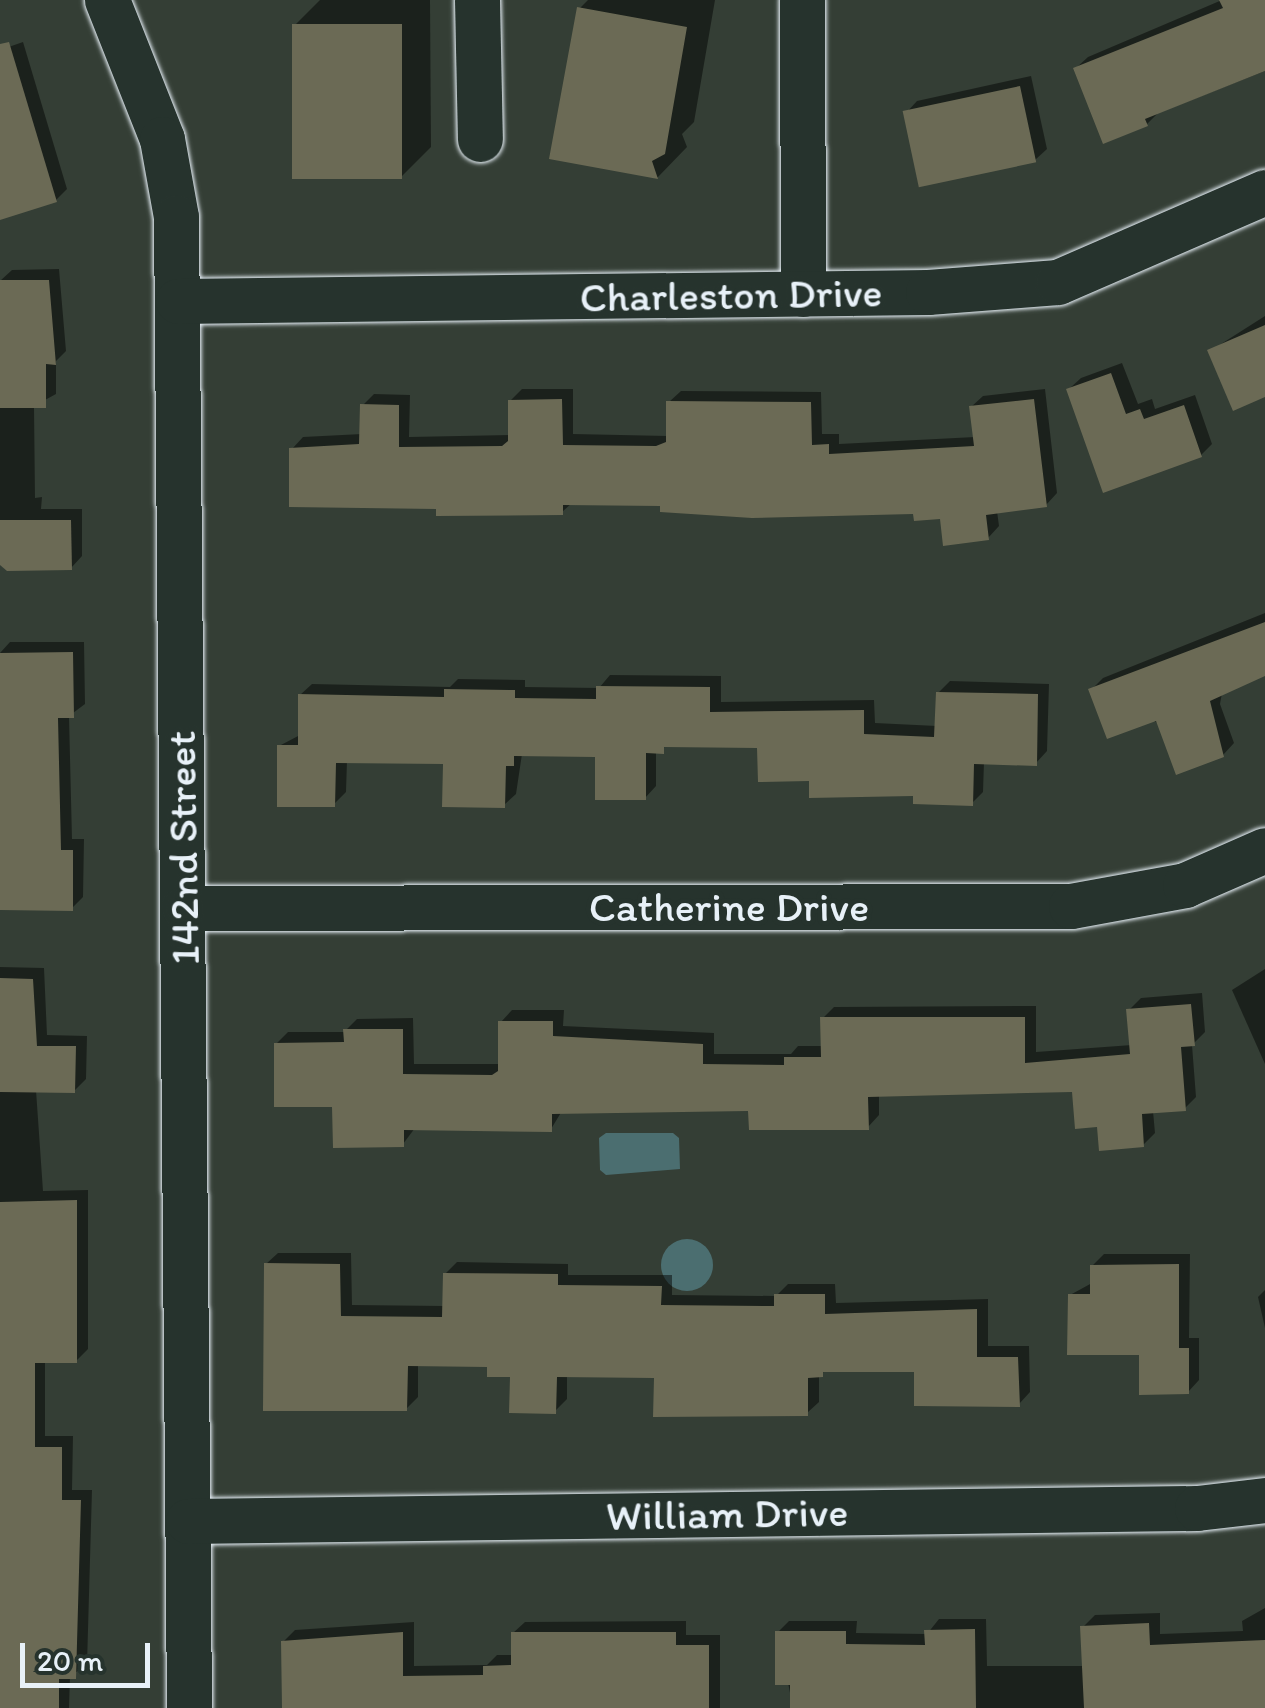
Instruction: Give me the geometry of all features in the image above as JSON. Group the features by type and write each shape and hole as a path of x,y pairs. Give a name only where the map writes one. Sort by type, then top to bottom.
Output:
{"street":[{"name":"142nd Street","path":"107,0 162,138 176,217 189,1708"},
{"path":"477,0 480,139"},
{"path":"802,0 803,294"},
{"name":"Charleston Drive","path":"178,300 803,294 1058,282 1265,192"},
{"name":"Catherine Drive","path":"184,908 1071,906 1185,884 1265,850"},
{"name":"William Drive","path":"188,1521 1197,1508 1265,1500"}],"water":[{"path":"606,1133 673,1133 679,1138 680,1169 606,1175 600,1170 599,1138"},
{"path":"687,1239 705,1247 713,1265 705,1283 687,1291 669,1283 661,1265 669,1247"}],"building":[{"path":"1219,0 1265,0 1265,71 1145,119 1148,126 1103,144 1073,68 1223,8"},
{"path":"577,7 687,27 665,154 652,161 658,179 549,159"},
{"path":"292,24 402,24 402,179 292,179"},
{"path":"9,42 57,202 0,220 0,44"},
{"path":"1020,86 1036,162 919,187 903,111"},
{"path":"0,280 49,280 56,365 46,364 46,408 0,408"},
{"path":"1265,325 1265,397 1233,411 1207,350"},
{"path":"1111,373 1126,414 1140,409 1144,419 1184,405 1202,457 1103,493 1066,389"},
{"path":"562,399 563,445 656,446 666,442 666,401 811,402 812,445 829,444 829,454 974,446 969,406 1034,399 1047,507 986,515 989,540 943,546 940,519 914,521 913,514 752,518 660,512 660,506 563,505 563,515 436,516 436,509 289,507 289,448 359,444 360,404 399,405 399,447 502,446 508,441 508,400"},
{"path":"0,520 71,520 72,570 7,571 0,565"},
{"path":"1265,622 1265,676 1210,701 1224,757 1176,775 1156,721 1107,739 1088,689"},
{"path":"73,652 74,718 58,718 61,850 73,850 73,911 0,910 0,653"},
{"path":"596,686 710,687 710,712 864,710 864,734 934,737 936,692 1038,694 1037,766 974,764 973,806 913,804 913,796 809,798 809,781 758,782 757,748 664,747 664,754 646,753 646,800 595,800 595,757 514,756 514,766 506,766 505,808 442,807 443,764 336,763 335,807 277,807 277,745 298,745 298,694 444,697 444,689 515,690 515,698 596,699"},
{"path":"0,978 33,979 37,1046 76,1046 75,1093 0,1092"},
{"path":"1191,1004 1195,1046 1181,1047 1186,1111 1142,1114 1144,1147 1099,1151 1097,1127 1075,1129 1072,1092 868,1097 869,1130 749,1130 748,1111 552,1114 552,1132 404,1130 404,1147 333,1148 332,1107 274,1107 274,1043 344,1042 343,1029 403,1029 403,1074 492,1075 498,1071 498,1021 553,1021 553,1036 703,1044 703,1064 784,1065 784,1057 821,1057 820,1017 1025,1017 1025,1063 1130,1054 1126,1009"},
{"path":"77,1200 77,1363 35,1363 35,1447 62,1447 62,1500 81,1500 76,1679 59,1679 59,1708 0,1708 0,1202"},
{"path":"264,1263 340,1264 341,1316 442,1317 443,1273 558,1274 558,1285 662,1286 661,1305 774,1306 774,1294 825,1294 825,1314 977,1309 977,1357 1018,1357 1020,1407 914,1406 914,1372 823,1372 823,1377 808,1378 808,1416 653,1417 654,1378 557,1377 556,1414 509,1413 510,1377 487,1377 487,1367 408,1366 407,1411 263,1411"},
{"path":"1179,1264 1179,1348 1189,1348 1189,1394 1139,1395 1139,1355 1067,1355 1068,1294 1090,1294 1090,1265"},
{"path":"1149,1623 1150,1645 1265,1640 1265,1708 1084,1708 1080,1626"},
{"path":"975,1629 976,1708 790,1708 790,1685 775,1685 775,1631 846,1631 846,1644 925,1645 924,1630"},
{"path":"403,1632 403,1676 483,1675 483,1666 511,1665 511,1632 676,1632 676,1645 709,1645 709,1708 282,1708 281,1641"}]}
